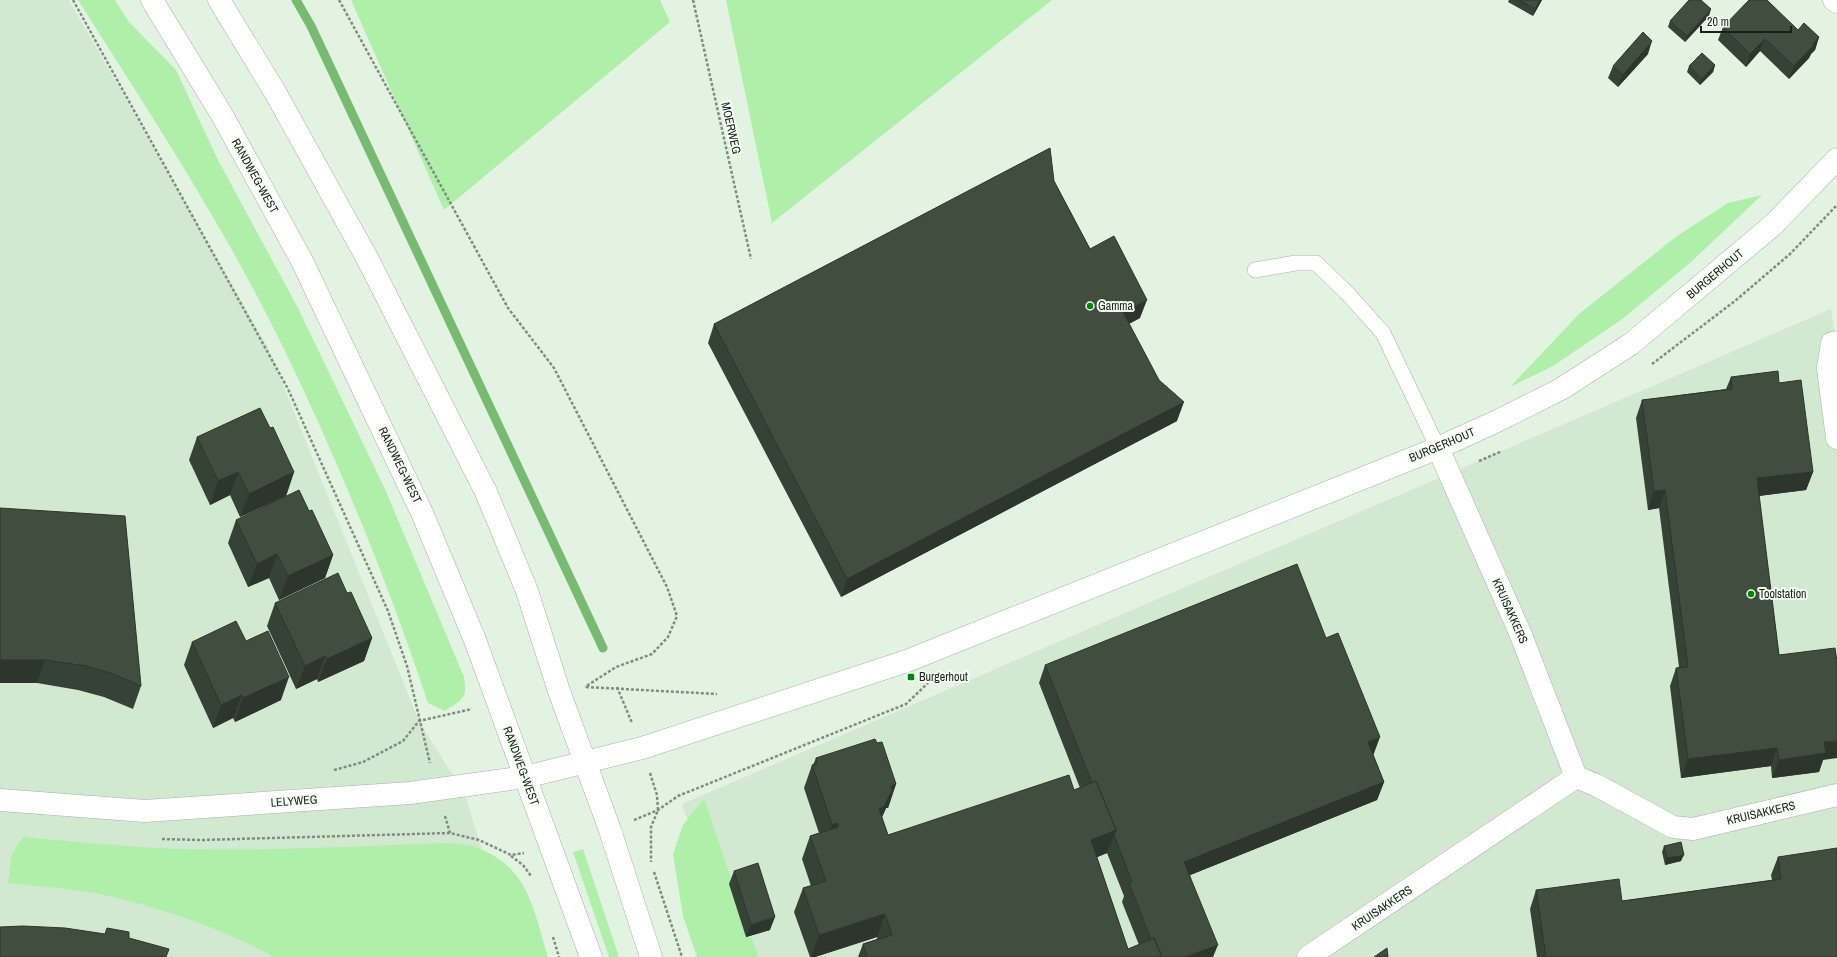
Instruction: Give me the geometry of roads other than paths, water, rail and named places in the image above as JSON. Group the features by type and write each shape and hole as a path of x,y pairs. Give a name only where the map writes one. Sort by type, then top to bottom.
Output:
{"street":[{"name":"RANDWEG-WEST","path":"152,0 222,114 302,261 423,515 475,640 591,957"},
{"path":"218,0 275,92 366,256 486,492 527,591 559,691 610,830 651,957"},
{"name":"BURGERHOUT","path":"586,762 642,748 907,661 1438,448 1561,389 1631,344 1773,225 1837,159"},
{"path":"1837,342 1832,343 1828,368 1837,438"},
{"name":"KRUISAKKERS","path":"1438,448 1521,635 1576,777 1596,785 1673,828 1693,829 1837,794"},
{"name":"LELYWEG","path":"0,800 145,811 410,792 525,777 586,762"},
{"name":"KRUISAKKERS","path":"1308,957 1576,777"}],"lane":[{"path":"1254,270 1296,263 1316,263 1348,294 1383,333 1438,448"}],"waterway":[{"path":"296,0 311,26 603,648"}],"place":[{"name":"Gamma","path":"1090,306"},
{"name":"Toolstation","path":"1751,594"},
{"name":"Burgerhout","path":"911,677"}]}
